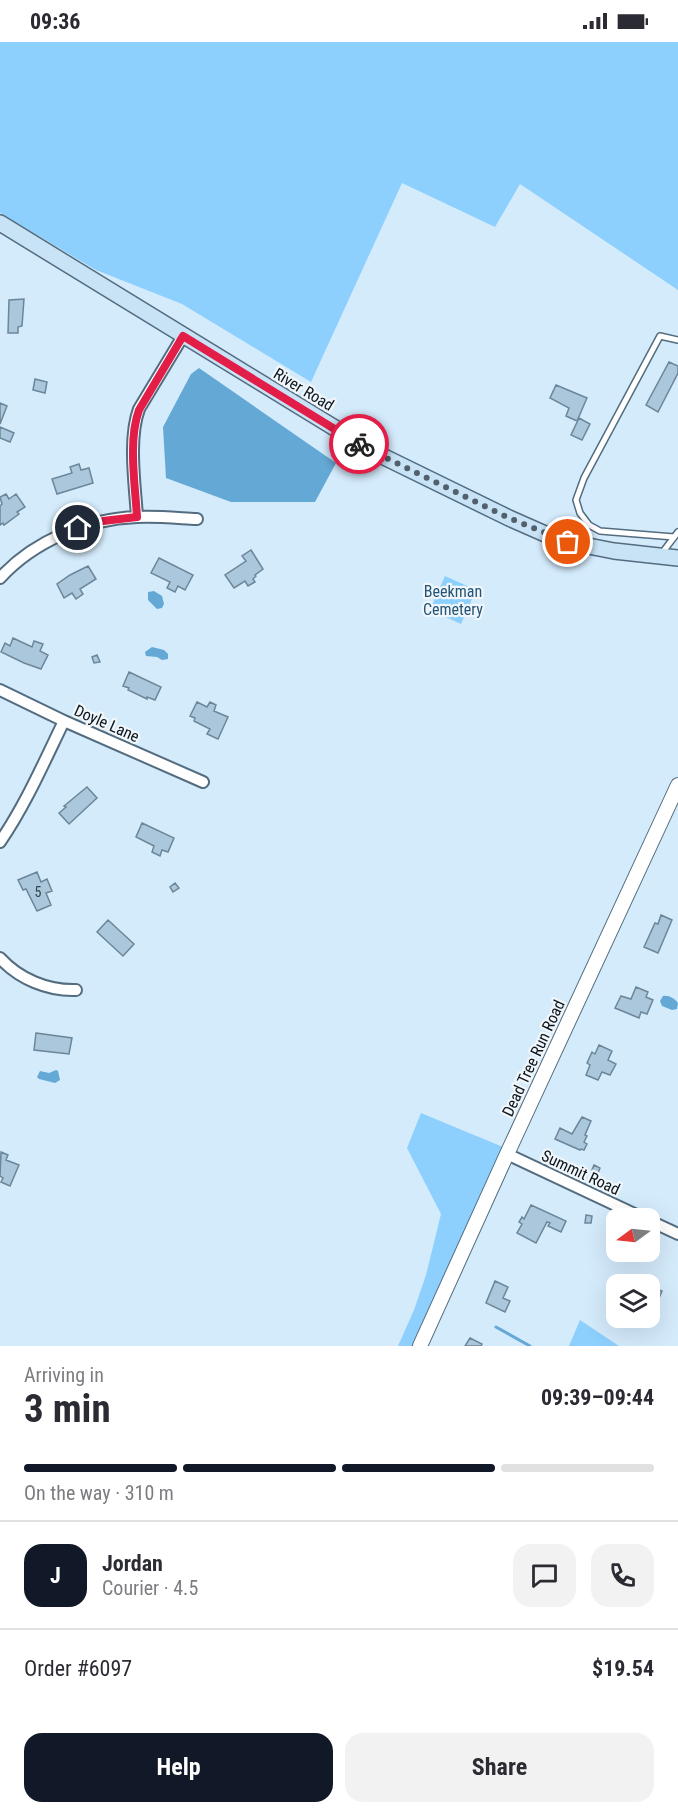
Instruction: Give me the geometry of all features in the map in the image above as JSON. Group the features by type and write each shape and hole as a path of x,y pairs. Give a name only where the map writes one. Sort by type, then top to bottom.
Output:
{"main road":[{"name":"River Road","path":"0,223 374,452 509,518 568,542 614,551 678,558"}],"street":[{"path":"137,517 133,436 135,420 183,336"},
{"path":"0,578 39,546 59,536 103,521 137,517 197,519"},
{"name":"Doyle Lane","path":"0,690 202,782"},
{"path":"0,842 35,783 64,721"},
{"name":"Dead Tree Run Road","path":"420,1346 678,785"},
{"path":"0,958 25,978 43,986 76,990"},
{"name":"Summit Road","path":"507,1154 622,1208"},
{"path":"660,1226 678,1234"}],"lane":[{"path":"676,535 600,531 590,525 580,513 576,500 584,478 660,336 678,340"},
{"path":"659,557 676,535"}],"green space":[{"path":"0,42 678,42 678,290 520,184 495,227 402,183 311,382 182,304 96,270 0,213"},
{"name":"Beekman Cemetery","path":"445,576 476,590 461,624 430,610"},
{"path":"421,1113 503,1147 412,1346 398,1346 426,1275 441,1214 407,1148"},
{"path":"580,1320 619,1346 569,1346"}],"shaded area":[{"path":"199,368 336,463 315,502 231,502 166,478 163,427 191,374"},
{"path":"154,591 162,596 164,604 162,608 157,609 148,600 148,592"},
{"path":"152,647 164,650 168,654 168,659 162,660 146,656 145,652"},
{"path":"663,996 675,1000 678,1003 677,1009 672,1010 662,1006 660,1001"},
{"path":"56,1070 60,1080 55,1083 37,1077 40,1071 49,1073"}],"building":[{"path":"24,299 22,326 18,327 18,333 8,333 9,300"},
{"path":"669,362 678,366 678,373 658,412 646,405"},
{"path":"35,379 47,382 45,393 33,390"},
{"path":"556,385 587,398 577,421 566,416 569,408 550,398"},
{"path":"0,403 7,406 0,424"},
{"path":"579,418 590,424 582,440 571,435"},
{"path":"0,427 14,433 10,442 0,438"},
{"path":"79,464 81,470 89,468 93,483 57,494 52,479 72,473 70,467"},
{"path":"6,494 9,499 16,494 25,507 4,525 3,523 0,525 0,506 2,504 0,497"},
{"path":"251,550 263,569 255,575 253,579 255,582 248,586 245,581 234,588 225,575 246,561 242,556"},
{"path":"159,558 193,575 185,590 178,586 175,592 167,588 170,582 151,573"},
{"path":"88,566 96,579 80,589 83,594 76,599 72,593 64,598 57,584"},
{"path":"13,638 32,647 34,641 43,644 40,651 48,655 41,669 1,652 5,643 10,646"},
{"path":"97,655 100,662 94,663 92,657"},
{"path":"129,672 161,687 155,700 147,697 147,699 123,686"},
{"path":"197,702 207,707 210,702 216,705 214,711 228,717 218,739 207,734 210,729 194,721 195,718 190,716"},
{"path":"87,787 97,798 69,824 59,813"},
{"path":"142,823 174,838 168,852 162,850 160,856 152,852 154,846 136,837"},
{"path":"37,872 41,882 47,879 52,891 46,893 51,905 37,911 26,889 23,890 18,880"},
{"path":"175,883 179,888 173,892 170,887"},
{"path":"661,915 672,920 658,953 644,947"},
{"path":"108,920 134,944 123,956 97,932"},
{"path":"636,987 648,992 646,997 653,1000 647,1014 641,1012 639,1018 615,1008 621,996 631,999"},
{"path":"36,1033 72,1038 69,1054 34,1050"},
{"path":"599,1045 612,1051 608,1060 616,1064 610,1075 602,1072 598,1080 586,1075 590,1065 587,1063 592,1052 595,1054"},
{"path":"582,1117 591,1121 585,1135 587,1136 584,1142 587,1144 584,1150 555,1139 560,1128 572,1134"},
{"path":"1,1152 8,1155 6,1160 19,1165 10,1186 1,1182 3,1178 0,1176"},
{"path":"594,1165 600,1168 598,1173 592,1170"},
{"path":"531,1205 566,1221 561,1232 548,1226 550,1223 547,1222 536,1243 517,1233 522,1224 519,1222 522,1217 524,1219"},
{"path":"586,1215 592,1216 591,1223 585,1223"},
{"path":"495,1281 508,1287 503,1298 510,1301 505,1312 486,1303"},
{"path":"470,1338 482,1344 481,1346 465,1346"}],"waterway":[{"path":"496,1327 530,1346"}],"way so far":[{"path":"359,444 509,518 568,542"}],"route":[{"path":"78,528 103,521 137,517 133,436 135,420 183,336 359,444"}]}
